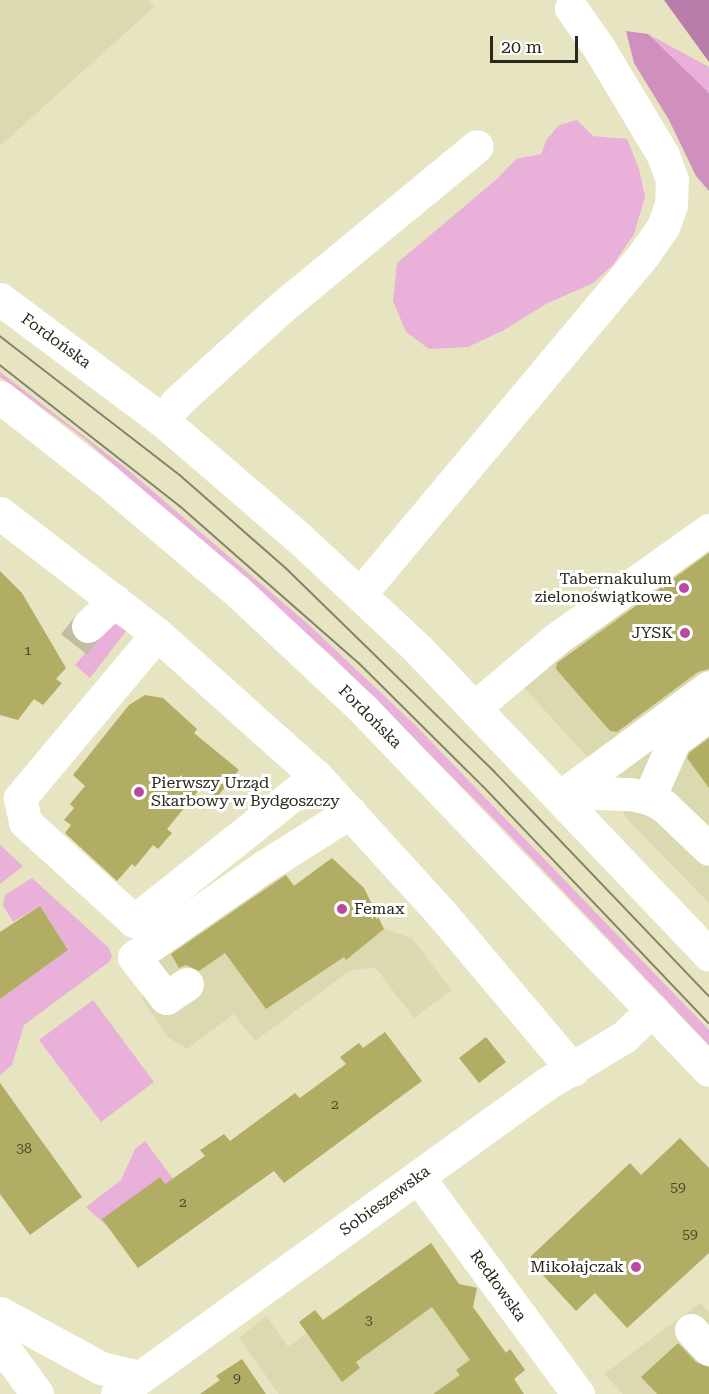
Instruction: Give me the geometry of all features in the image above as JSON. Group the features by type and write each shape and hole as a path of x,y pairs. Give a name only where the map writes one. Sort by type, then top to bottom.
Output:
{"main road":[{"path":"360,594 644,254 663,226 671,205 672,180 663,155 599,48 571,8"},
{"path":"162,420 177,402 283,306 477,146"},
{"name":"Fordońska","path":"0,299 162,420 270,512 360,594 474,708 709,955"},
{"name":"Fordońska","path":"1,399 106,480 237,591 355,701 709,1070"},
{"path":"0,513 157,634 316,776 441,913 573,1070"},
{"path":"474,708 556,639 709,530"},
{"path":"88,626 115,600"},
{"path":"157,634 20,798 25,822 134,921 316,776"},
{"path":"560,798 709,687"},
{"path":"649,798 674,741 709,714"},
{"path":"560,798 597,794 631,794 649,798 664,806 709,849"},
{"path":"187,984 166,998 134,957 265,866 350,812"},
{"name":"Sobieszewska","path":"128,1386 546,1084 573,1070 624,1037 652,1010"},
{"name":"Redłowska","path":"417,1178 578,1394"},
{"path":"0,1313 101,1368 128,1386"},
{"path":"0,1343 37,1394"}],"shaded area":[{"path":"0,0 148,0 154,7 0,146"},
{"path":"664,0 709,0 709,62"},
{"path":"626,31 648,34 709,93 709,191 696,176 669,120 634,63"},
{"path":"648,34 709,67 709,93 703,88"},
{"path":"577,120 593,136 627,139 639,169 645,197 634,234 613,265 593,283 546,304 504,330 468,347 429,349 406,332 393,301 397,263 497,179 516,159 541,154 547,139 559,125"},
{"path":"0,372 128,470 310,626 416,726 709,1030 709,1045 501,826 334,658 82,437 0,377"},
{"path":"709,518 709,903 626,818 605,776 506,668"},
{"path":"111,622 127,630 90,678 75,665"},
{"path":"0,845 23,866 0,884"},
{"path":"332,858 364,888 384,929 412,938 451,990 414,1018 375,967 349,971 255,1041 234,1014 187,1049 168,1037 141,998 161,983 149,966 278,865 294,885"},
{"path":"32,878 109,948 112,956 109,962 24,1025 12,1065 0,1075 0,999 68,950 40,906 13,922 3,905 5,895"},
{"path":"93,1000 154,1082 101,1122 39,1040"},
{"path":"145,1141 173,1179 108,1227 86,1207 121,1180 135,1149"},
{"path":"431,1243 459,1284 477,1287 473,1307 505,1352 510,1349 525,1370 514,1379 524,1394 279,1394 239,1338 266,1316 288,1347"},
{"path":"700,1303 709,1312 709,1394 623,1394 604,1374"}],"building":[{"path":"709,553 709,669 698,672 617,732 610,731 556,669 557,663"},
{"path":"0,571 22,593 66,668 56,679 62,683 43,705 34,699 18,720 0,715"},
{"name":"Pierwszy Urząd Skarbowy w Bydgoszczy","path":"145,695 163,698 197,729 194,733 239,770 217,797 203,785 167,829 172,833 158,849 153,845 135,867 132,864 117,881 65,833 71,825 64,820 74,808 70,804 85,786 73,775 129,705"},
{"path":"709,738 709,788 687,758 689,753"},
{"path":"332,858 364,888 384,929 346,960 344,957 266,1009 225,953 199,971 186,965 179,968 171,954 286,875 294,886"},
{"path":"40,906 68,950 0,999 0,932"},
{"path":"385,1032 422,1081 284,1183 274,1171 138,1268 102,1219 160,1177 165,1184 205,1156 200,1150 224,1134 230,1141 295,1093 300,1098 346,1064 340,1057 359,1043 363,1048"},
{"path":"486,1037 506,1062 479,1083 459,1058"},
{"path":"0,1083 82,1197 30,1235 0,1194"},
{"path":"680,1138 709,1168 709,1253 627,1328 595,1293 576,1311 528,1259 630,1163 641,1175"},
{"path":"431,1243 459,1284 477,1288 473,1307 506,1353 510,1349 525,1370 514,1379 524,1394 433,1394 460,1375 456,1370 470,1360 432,1307 356,1362 360,1368 342,1382 299,1322 315,1310 323,1320"},
{"path":"678,1343 696,1362 709,1367 709,1394 657,1394 641,1377"},
{"path":"242,1359 266,1394 200,1394 220,1380 216,1376"}],"tunnel":[{"path":"74,644 88,626"}],"tram line":[{"path":"0,336 180,475 286,568 494,771 709,996"},
{"path":"0,365 180,506 359,663 483,786 709,1023"}],"place":[{"name":"Tabernakulum zielonoświątkowe","path":"684,588"},
{"name":"JYSK","path":"685,633"},
{"name":"Pierwszy Urząd Skarbowy w Bydgoszczy","path":"139,792"},
{"name":"Femax","path":"342,909"},
{"name":"Mikołajczak","path":"636,1267"}]}
